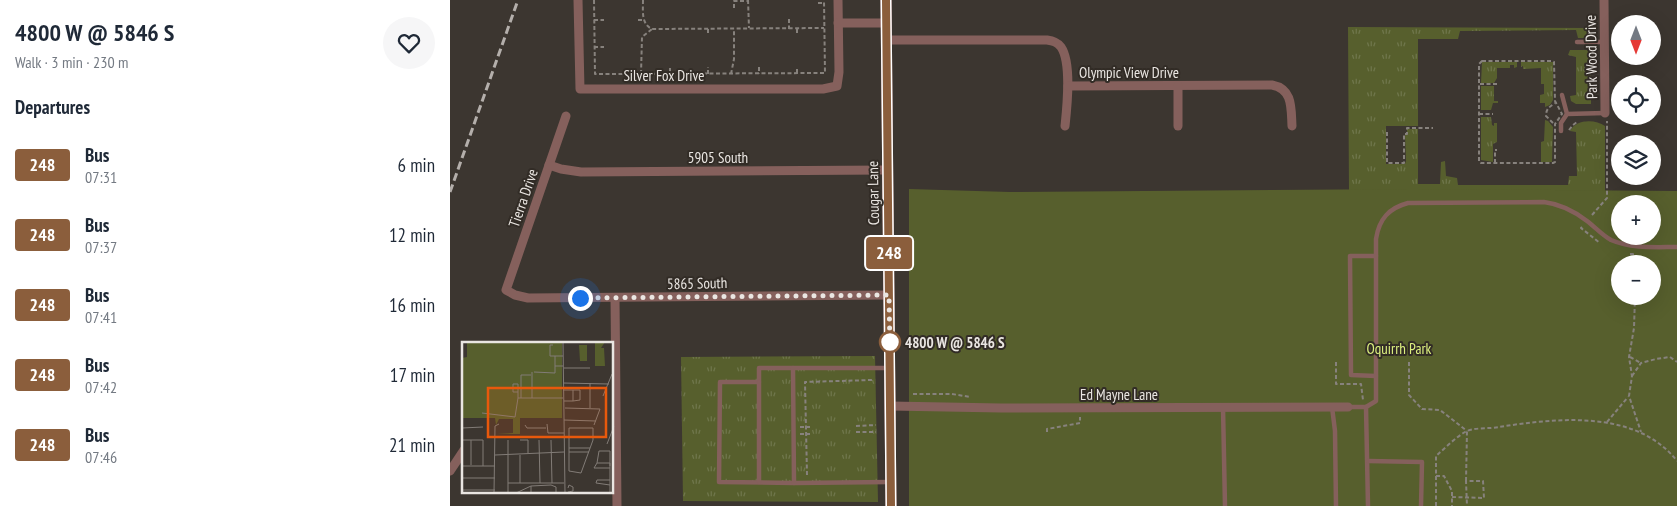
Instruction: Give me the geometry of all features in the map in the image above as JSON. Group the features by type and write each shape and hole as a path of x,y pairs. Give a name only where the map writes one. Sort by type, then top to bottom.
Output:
{"main road":[{"name":"Cougar Lane","path":"886,0 891,506"}],"street":[{"name":"Silver Fox Drive","path":"578,0 580,89 823,89 837,86 839,72 838,23"},
{"path":"838,0 838,23 886,23"},
{"name":"Park Wood Drive","path":"1604,0 1605,113"},
{"name":"Olympic View Drive","path":"886,40 1054,41 1061,47 1064,54 1068,86 1272,85 1285,91 1290,106 1292,126"},
{"path":"1064,126 1068,86"},
{"path":"1178,86 1178,126"},
{"name":"Tierra Drive","path":"506,290 566,116"},
{"name":"5905 South","path":"549,165 580,172 888,170"},
{"name":"5865 South","path":"506,290 515,295 528,298 889,295"},
{"path":"614,298 617,506"},
{"name":"Ed Mayne Lane","path":"890,406 1001,408 1348,407"},
{"path":"450,471 462,453"}],"lane":[{"path":"1577,42 1604,42"},
{"path":"1561,131 1561,123 1567,114 1562,95"},
{"path":"1567,114 1605,113"},
{"path":"1348,407 1366,407 1376,401 1376,256 1378,228 1387,213 1400,205 1426,202 1544,202 1573,212 1600,233 1621,243 1639,246 1677,247"},
{"path":"1376,256 1350,256 1351,374 1376,376"},
{"path":"759,482 759,368 890,368"},
{"path":"794,368 794,483"},
{"path":"759,382 720,382 719,482 891,482"},
{"path":"1223,407 1224,506"},
{"path":"1332,407 1335,431 1336,506"},
{"path":"1366,407 1368,506"},
{"path":"1368,462 1422,462 1422,506"}],"path":[{"path":"594,0 594,74 824,73 824,1 818,3"},
{"path":"643,0 644,20 646,26 652,29 824,28"},
{"path":"734,8 734,1 748,0 749,29"},
{"path":"789,19 789,28"},
{"path":"594,20 604,20"},
{"path":"638,20 644,20"},
{"path":"797,28 797,34"},
{"path":"641,74 642,37 652,29"},
{"path":"669,34 670,29"},
{"path":"708,29 708,34"},
{"path":"732,74 734,29"},
{"path":"594,47 604,47"},
{"path":"1551,60 1554,62 1555,103 1562,114 1554,124 1554,162 1481,164 1479,162 1480,62 1519,61 1551,60"},
{"path":"1519,61 1519,67"},
{"path":"708,67 708,74"},
{"path":"759,67 759,74"},
{"path":"670,68 670,74"},
{"path":"797,68 797,73"},
{"path":"1479,84 1498,84"},
{"path":"1554,124 1545,114 1547,109 1555,103"},
{"path":"1479,114 1493,114"},
{"path":"1569,130 1573,125 1581,121"},
{"path":"1592,215 1607,198 1607,126"},
{"path":"1387,132 1387,163 1404,163 1404,134 1407,134 1407,128 1433,128"},
{"path":"1494,163 1494,150 1497,150"},
{"path":"1635,305 1634,328 1629,357 1632,376 1629,396 1641,432"},
{"path":"1629,357 1641,363"},
{"path":"1632,376 1641,363 1656,358 1670,358 1677,362"},
{"path":"1336,362 1336,384 1361,384 1363,400"},
{"path":"1409,362 1409,395 1422,410 1440,410 1467,431"},
{"path":"807,479 805,382 872,380"},
{"path":"913,394 952,394 971,397"},
{"path":"1607,422 1629,396"},
{"path":"1047,432 1047,429 1080,423 1079,408"},
{"path":"1436,506 1436,456 1467,431 1523,422 1552,420 1607,422 1641,432 1670,452 1677,461"},
{"path":"856,426 876,426"},
{"path":"795,427 810,427"},
{"path":"1467,431 1467,506"},
{"path":"856,432 876,432"},
{"path":"795,434 810,434"},
{"path":"1436,476 1444,476 1452,491 1452,506"},
{"path":"1452,497 1484,498 1483,481 1466,481"}],"green space":[{"path":"1348,27 1591,28 1591,38 1578,38 1576,30 1460,31 1458,39 1418,39 1418,126 1386,126 1386,164 1405,164 1405,134 1407,134 1407,129 1418,129 1418,184 1440,184 1441,162 1445,161 1446,176 1457,178 1458,185 1568,185 1569,176 1577,176 1576,132 1570,131 1581,122 1591,121 1605,126 1605,191 1349,190"},
{"path":"1570,50 1591,50 1591,104 1576,104 1571,101 1570,96 1576,95 1576,57 1568,55"},
{"path":"1482,62 1517,62 1517,67 1514,68 1514,65 1510,65 1510,68 1497,68 1497,78 1494,83 1481,83"},
{"path":"1521,62 1553,62 1553,100 1550,105 1545,107 1545,103 1540,103 1540,95 1544,94 1544,84 1541,84 1541,68 1523,69"},
{"path":"1481,86 1494,86 1494,101 1498,101 1498,103 1493,103 1491,110 1481,110"},
{"path":"1481,117 1491,117 1492,125 1494,126 1494,123 1497,123 1497,142 1493,144 1493,162 1481,160"},
{"path":"1545,120 1553,127 1552,162 1541,162 1541,142 1544,141"},
{"name":"Oquirrh Park","path":"909,189 1010,192 1413,189 1677,191 1677,506 909,506"},
{"path":"875,356 878,502 683,501 681,357"}],"railway":[{"path":"450,192 518,0"}],"bus line":[{"name":"248","path":"886,0 891,506"}],"place":[{"name":"4800 W @ 5846 S","path":"890,342"}],"route":[{"path":"580,298 889,295 890,350 890,342"}]}
